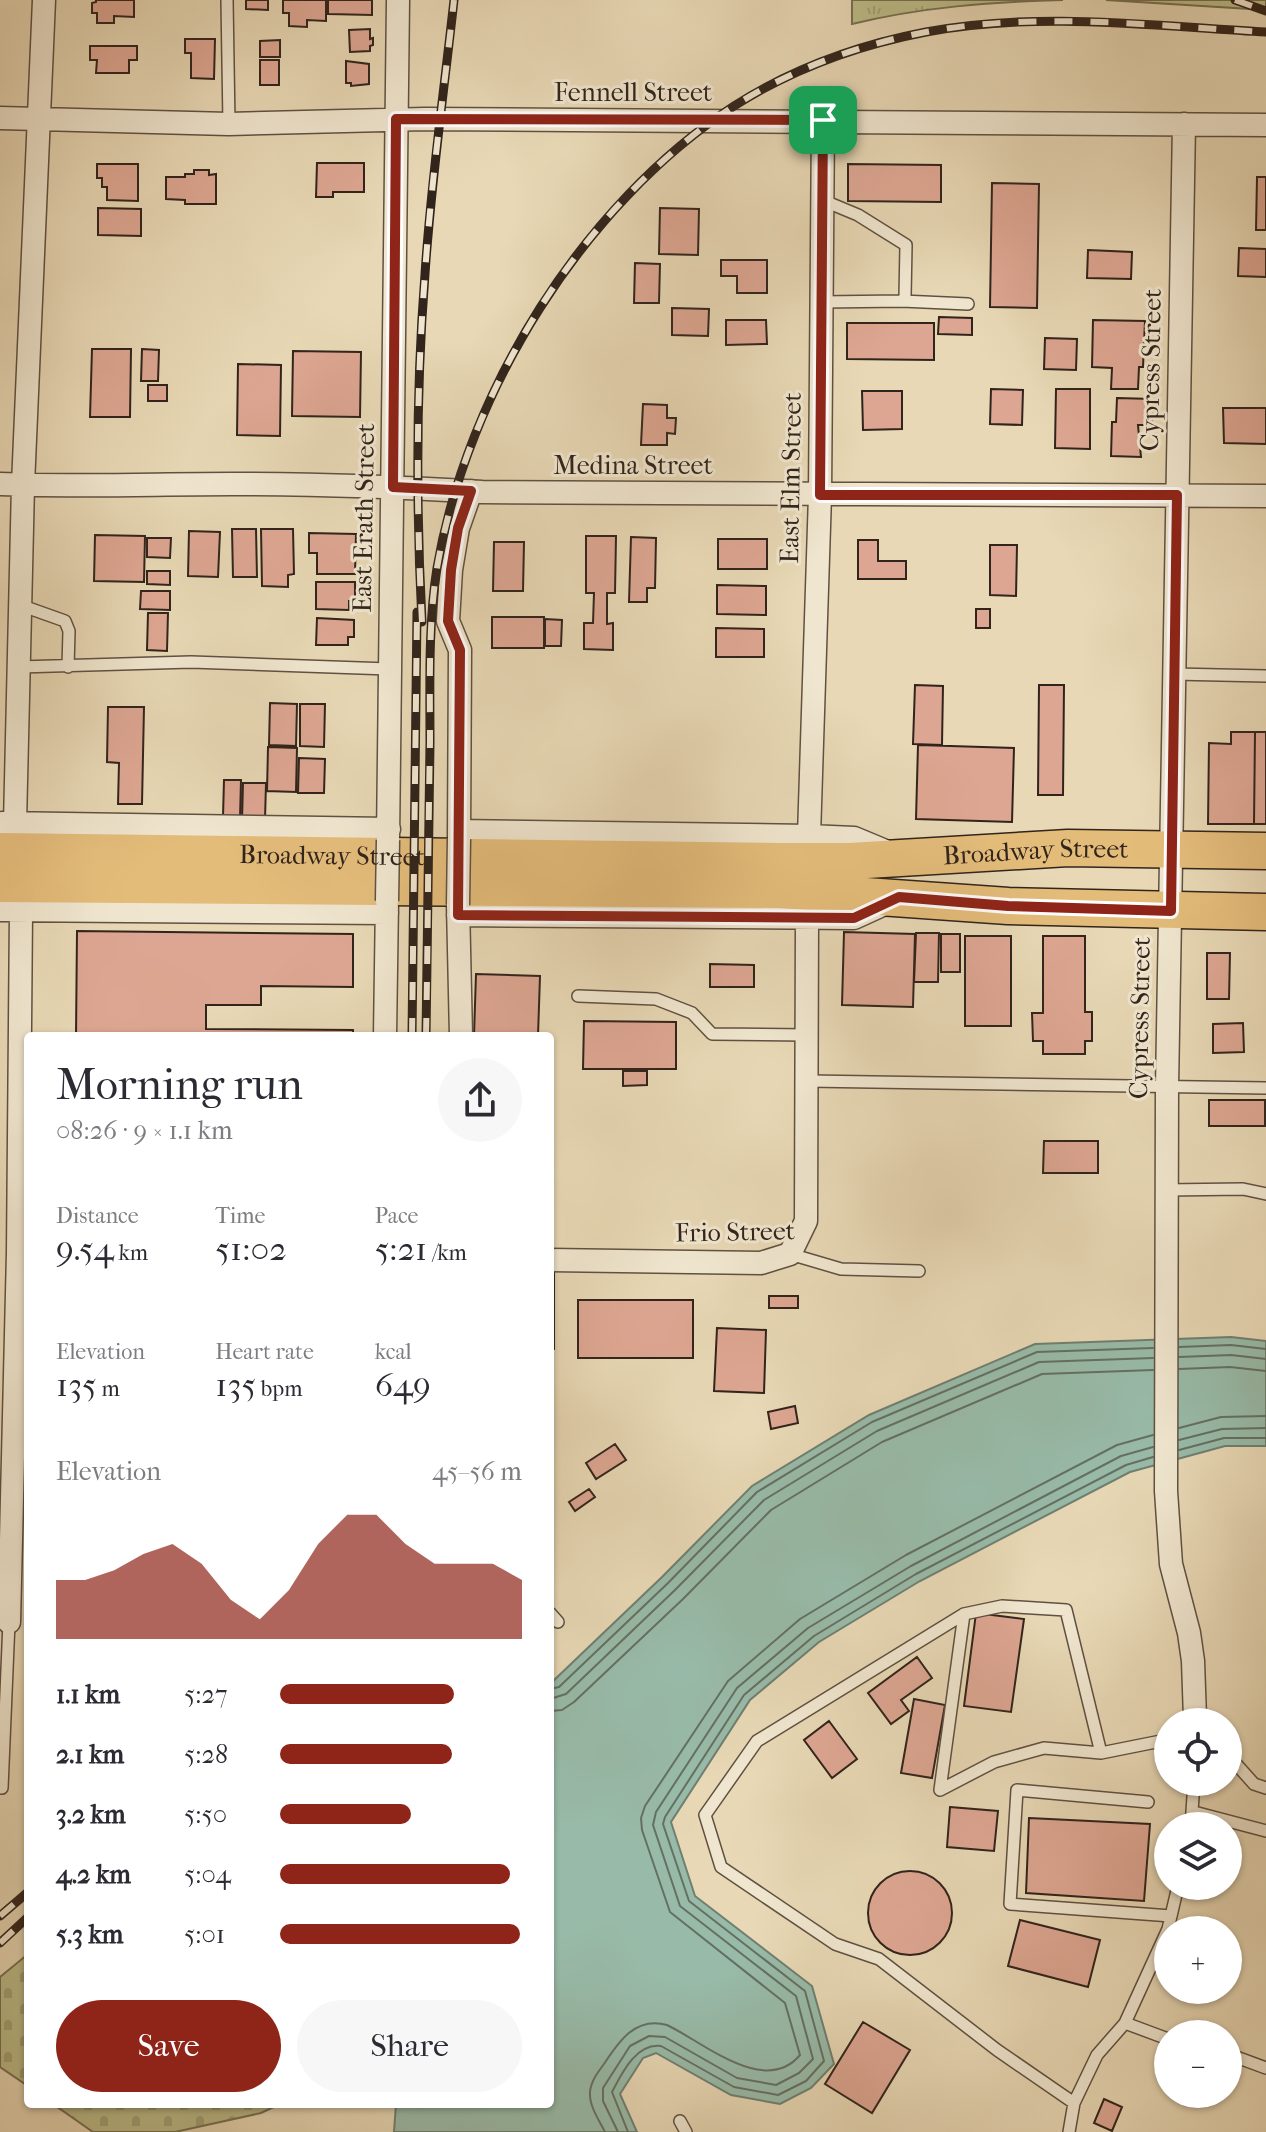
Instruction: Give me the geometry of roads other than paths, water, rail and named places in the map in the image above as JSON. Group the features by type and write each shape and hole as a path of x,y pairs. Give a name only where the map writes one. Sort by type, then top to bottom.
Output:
{"main road":[{"name":"Broadway Street","path":"5,832 781,861 902,858 1012,850 1266,851"},
{"name":"Broadway Street","path":"7,902 780,890 1023,907 1266,912"}],"street":[{"path":"5,832 19,667 23,485 44,0"},
{"name":"East Erath Street","path":"385,1032 398,0"},
{"name":"Fennell Street","path":"0,118 229,124 396,119 1266,125"},
{"name":"East Elm Street","path":"809,836 820,495 823,120"},
{"name":"Cypress Street","path":"1184,124 1165,1190 1166,1491 1171,1564 1193,1661 1195,1708"},
{"name":"Medina Street","path":"0,484 820,495 1266,496"},
{"path":"461,1032 458,910 460,650 448,621 453,556 458,528 471,491"},
{"name":"Broadway Street","path":"5,832 389,834"},
{"name":"Broadway Street","path":"459,835 854,838 902,858"},
{"name":"Broadway Street","path":"458,910 854,918 899,897"},
{"path":"12,1622 7,1443 9,1297 18,1258 7,902 387,907"},
{"path":"790,1254 806,1221 807,919"},
{"name":"Frio Street","path":"554,1260 761,1263 790,1254"}],"lane":[{"path":"227,0 229,124"},
{"path":"822,200 858,215 906,245 905,297 902,301"},
{"path":"821,302 968,304"},
{"path":"20,605 65,621 69,631 68,667"},
{"path":"19,667 191,662 389,669"},
{"path":"1174,674 1266,676"},
{"path":"578,996 656,999 692,1013 712,1034 808,1035"},
{"path":"808,1081 1266,1088"},
{"path":"1165,1190 1243,1189 1266,1194"},
{"name":"Frio Street","path":"790,1254 841,1269 919,1271"},
{"path":"1074,2103 997,2050 879,1959 835,1944 721,1867 705,1815 757,1741 964,1614 1002,1606 1066,1610 1101,1753"},
{"path":"964,1614 940,1790 994,1762 1044,1748 1101,1753 1154,1742"},
{"path":"2,1788 2,1744 12,1622"},
{"path":"1242,1771 1254,1784 1266,1788"},
{"path":"1148,1802 1017,1790 1010,1904 1171,1916 1175,1900"},
{"path":"1194,1796 1194,1812"},
{"path":"1242,1825 1266,1831"},
{"path":"1069,2132 1074,2103 1097,2055 1125,2023 1154,1960"},
{"path":"1125,2023 1154,2034"},
{"path":"1242,2059 1266,2068"}],"water":[{"path":"1231,1337 1266,1341 1266,1446 1225,1446 1130,1472 920,1581 819,1642 750,1700 671,1822 695,1896 812,1986 834,2064 811,2088 780,2104 731,2095 656,2053 643,2058 620,2094 637,2132 394,2132 396,2108 554,2108 554,1680 752,1486 869,1415 1035,1344"}],"railway":[{"path":"422,622 418,448 422,317 454,0"},
{"path":"1235,0 1266,11"},
{"path":"426,1032 430,655 437,568 452,502 475,435 504,370 540,308 582,249 628,195 679,147 734,106 802,70 851,51 926,32 1010,22 1096,22 1266,32"},
{"path":"412,1032 417,612"},
{"path":"0,1916 24,1895"},
{"path":"0,1943 24,1921"}]}
